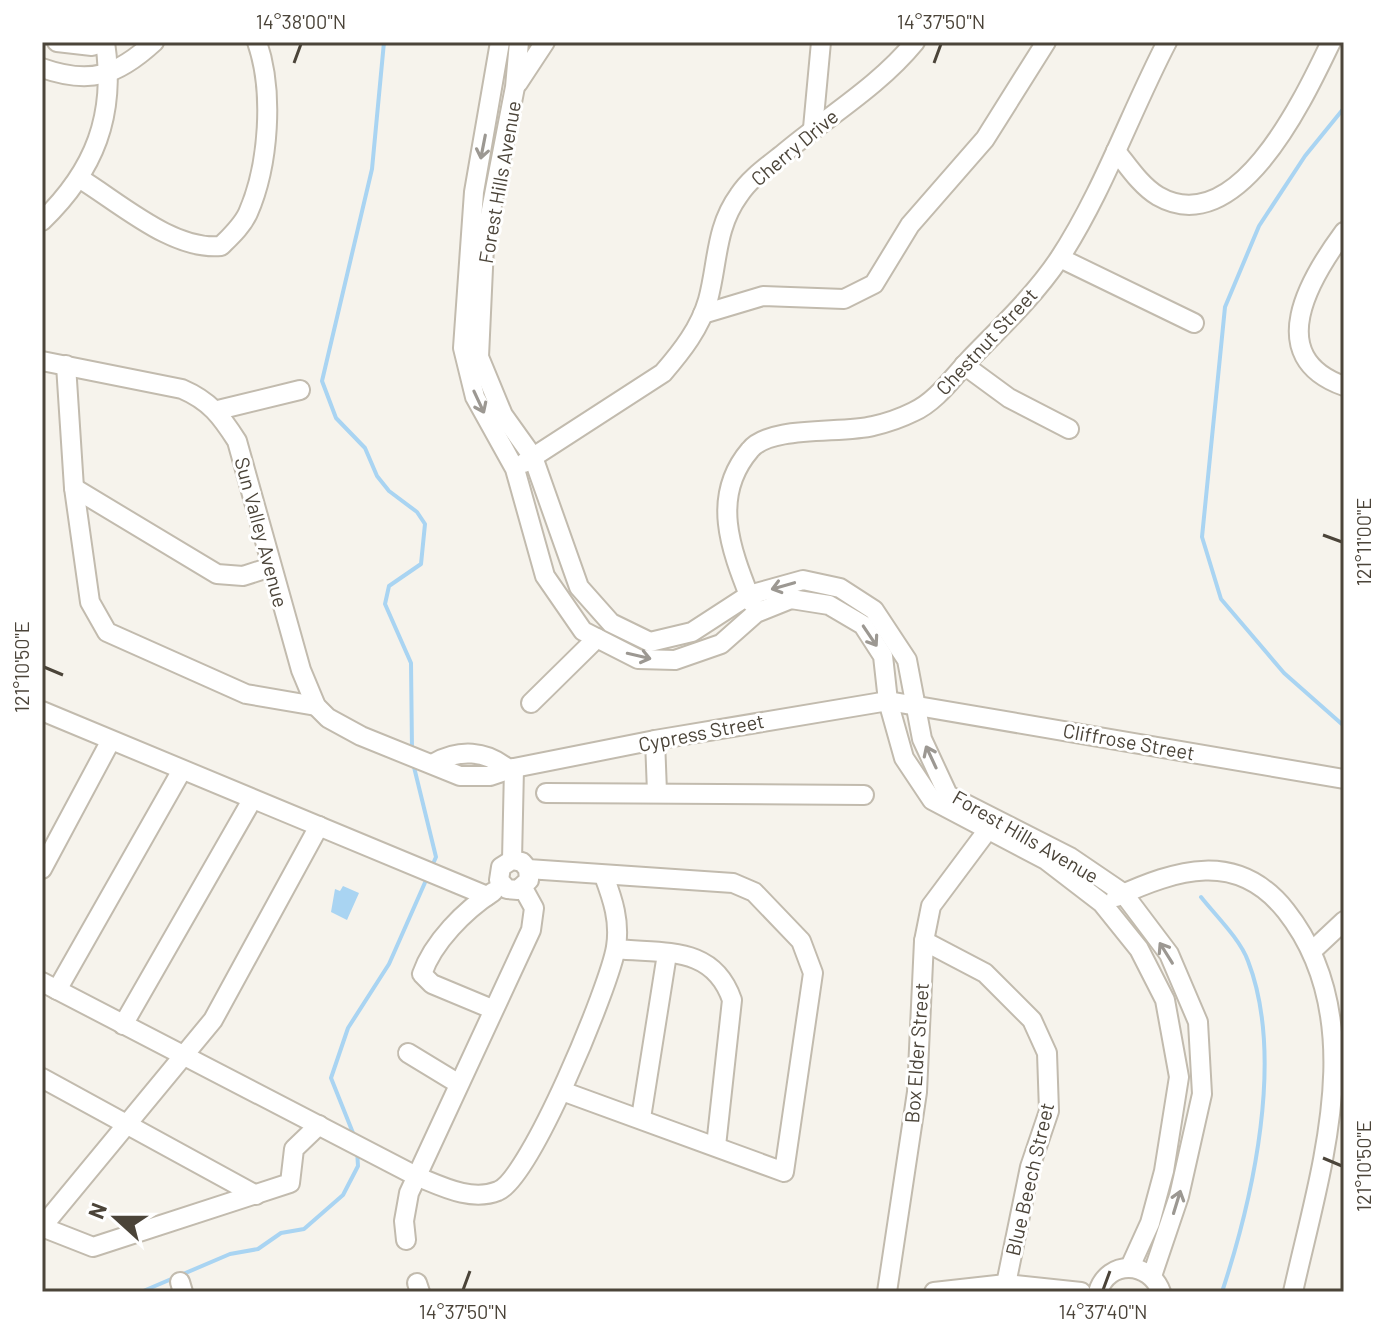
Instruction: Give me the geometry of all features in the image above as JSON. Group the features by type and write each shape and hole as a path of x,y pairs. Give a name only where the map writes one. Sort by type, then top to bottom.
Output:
{"street":[{"path":"42,221 79,178 105,121 110,73 105,42 92,46 57,42"},
{"path":"42,68 62,75 92,78 110,73 154,42"},
{"path":"79,178 177,240 201,248 221,246 248,213 262,162 266,75 257,42"},
{"name":"Forest Hills Avenue","path":"500,42 495,88 474,192 463,348 475,397 515,469 545,576 583,631 638,659 675,660 721,644 756,613 791,599 829,605 863,625 883,656 888,701 904,758 932,800 1046,860 1102,903 1139,949 1165,1000 1179,1077 1164,1171 1150,1223 1130,1267"},
{"name":"Forest Hills Avenue","path":"519,42 515,87 484,246 479,357 503,415 533,457 579,587 611,623 650,642 692,632 749,595 803,580 840,588 874,610 907,660 922,739 948,795 1070,857 1123,893 1169,954 1198,1022 1202,1094 1156,1284"},
{"path":"495,88 515,87 545,42"},
{"path":"813,128 821,42"},
{"name":"Cherry Drive","path":"515,469 663,373 680,353 703,314 718,236 726,214 741,191 813,128 890,72 915,42"},
{"path":"703,314 763,296 844,299 874,284 910,225 985,139 1046,42"},
{"name":"Chestnut Street","path":"756,613 732,553 726,524 728,496 736,468 752,446 774,436 872,426 915,411 943,389 1035,292 1060,258 1116,151 1167,42"},
{"path":"1116,151 1157,195 1178,203 1198,205 1220,197 1240,185 1266,154 1304,98 1331,42"},
{"path":"1344,232 1302,301 1298,334 1308,360 1328,380 1344,386"},
{"path":"1060,258 1194,323"},
{"name":"Sun Valley Avenue","path":"42,361 182,389 203,398 218,410 237,441 301,670 316,706"},
{"path":"66,365 74,488 90,602 107,632 246,694 316,706 343,727 428,761 446,772 460,776 490,776 511,769"},
{"path":"964,365 1009,398 1069,429"},
{"path":"218,410 300,390"},
{"path":"74,488 217,574 243,576 271,567"},
{"path":"531,703 597,638"},
{"name":"Cypress Street","path":"511,769 655,740 888,701 913,703"},
{"name":"Cliffrose Street","path":"913,703 1344,779"},
{"path":"42,711 110,742 444,878 512,891 521,872"},
{"path":"655,740 657,792"},
{"path":"42,869 110,742"},
{"path":"428,761 465,753 492,758 511,769"},
{"path":"406,1240 405,1209 416,1176 492,1009 517,965 534,917 521,872 511,769"},
{"path":"182,770 50,986 364,1150 455,1192 485,1195 500,1191 525,1166 562,1091 616,949 615,907 604,876"},
{"path":"546,793 864,795"},
{"path":"123,1025 252,800"},
{"path":"319,826 213,1020 42,1227 93,1247 256,1195 290,1183 295,1146 326,1130"},
{"name":"Box Elder Street","path":"887,1292 917,1092 924,941 931,906 987,831"},
{"path":"1102,903 1185,870 1211,869 1258,884 1278,901 1312,951 1339,1032 1327,1133 1293,1292"},
{"path":"492,1009 432,984 422,974 426,961 460,919 495,890 499,873 733,883 754,892 801,941 809,958 812,989 784,1172 562,1091"},
{"path":"1312,951 1344,921"},
{"name":"Blue Beech Street","path":"924,941 985,973 1032,1020 1047,1053 1049,1111 1030,1167 1006,1284"},
{"path":"616,949 695,957 712,966 726,983 732,1000 716,1146"},
{"path":"641,1118 667,954"},
{"path":"408,1053 459,1084"},
{"path":"42,1078 256,1195"},
{"path":"1098,1292 1112,1272 1130,1267 1156,1284"},
{"path":"934,1292 1006,1284 1081,1292"}],"water":[{"path":"343,886 359,893 347,920 331,912 335,889 340,891"}],"waterway":[{"path":"384,42 372,169 322,381 336,418 365,448 377,476 389,491 417,512 425,524 421,564 389,586 385,604 411,663 412,750"},
{"path":"1344,108 1305,156 1259,226 1225,307 1202,537 1221,599 1284,673 1344,726"},
{"path":"413,763 436,857 432,866"},
{"path":"355,1138 331,1078 348,1028 389,964 427,878"},
{"path":"1201,897 1234,936 1248,961 1259,999 1264,1040 1264,1083 1254,1171 1222,1292"},
{"path":"141,1292 230,1254 258,1249 281,1233 304,1229 343,1195 358,1166 357,1150"}]}
